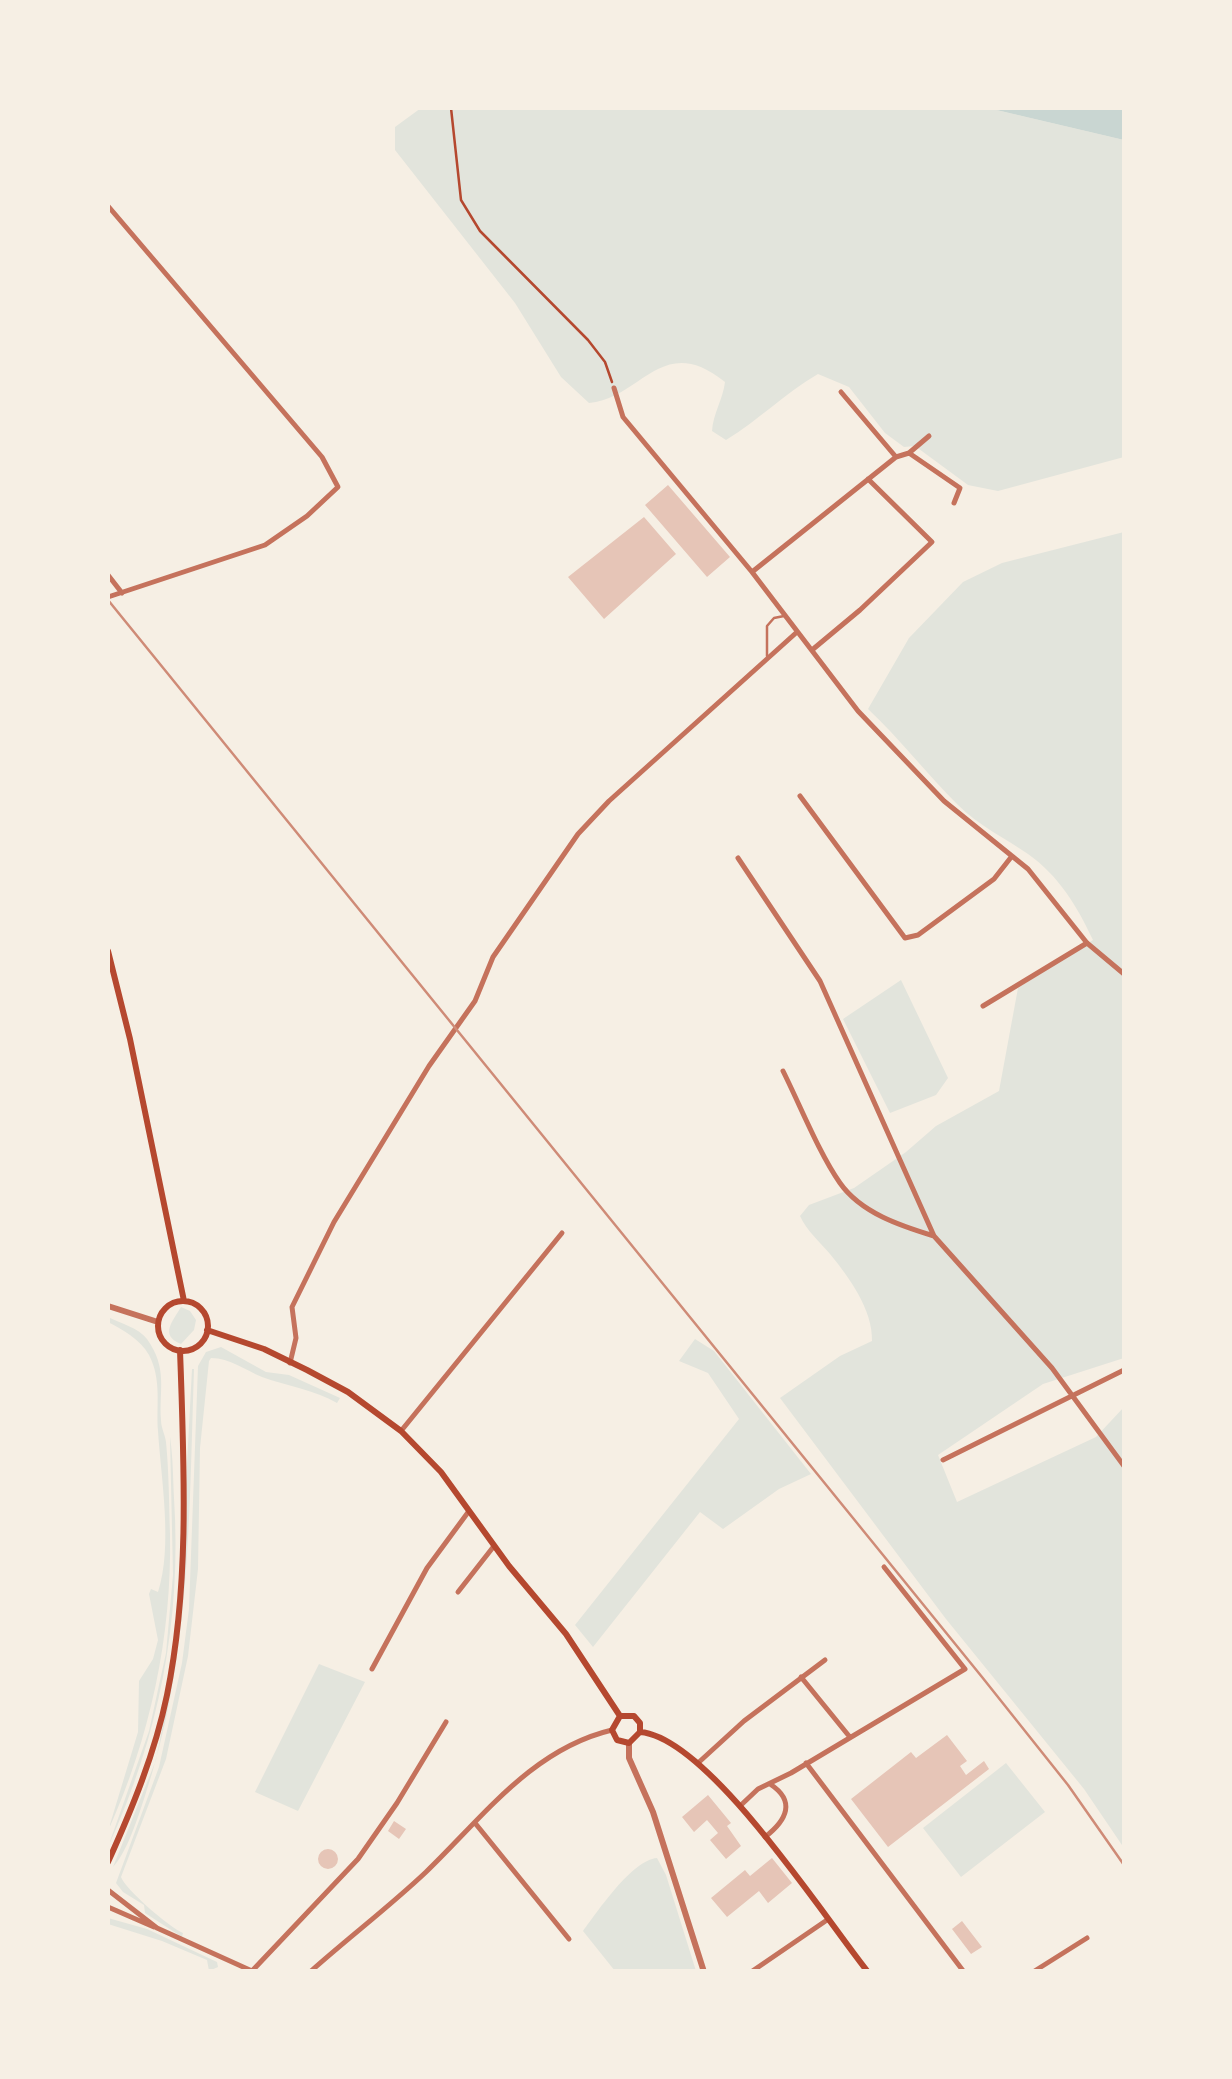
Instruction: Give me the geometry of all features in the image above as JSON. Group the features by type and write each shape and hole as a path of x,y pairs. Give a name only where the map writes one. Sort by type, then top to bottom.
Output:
{"main road":[{"path":"108,951 184,1301"},
{"path":"184,1301 202,1310 207,1330 200,1343 180,1350 163,1341 158,1322 170,1304 184,1301"},
{"path":"207,1330 264,1349 348,1392 401,1432 433,1464 573,1643 620,1716"},
{"path":"108,1862 149,1758 167,1697 174,1650 182,1564 180,1350"},
{"path":"620,1716 634,1716 640,1724 640,1732 629,1743 618,1740 612,1730 620,1716"},
{"path":"640,1732 666,1739 698,1763 740,1806 868,1972"}],"street":[{"path":"108,206 322,457 338,487 307,516 265,545 108,596"},
{"path":"614,388 623,417 752,572 858,711 944,801 1038,878 1059,911 1124,974"},
{"path":"841,392 896,457"},
{"path":"752,572 896,457 909,454 929,436"},
{"path":"909,454 960,488 954,503"},
{"path":"812,650 932,542 868,480"},
{"path":"108,576 122,593"},
{"path":"290,1363 296,1338 291,1313 296,1295 334,1222 429,1066 475,1001 493,957 594,816 797,632"},
{"path":"800,796 905,938 918,934 994,879 1012,856"},
{"path":"738,858 820,982 934,1236 1072,1395 1124,1466"},
{"path":"983,1006 1087,942"},
{"path":"784,1071 841,1185 866,1208 899,1226 934,1236"},
{"path":"401,1432 562,1233"},
{"path":"108,1306 158,1322"},
{"path":"943,1460 1124,1370"},
{"path":"372,1669 427,1568 469,1511"},
{"path":"458,1592 494,1546"},
{"path":"740,1806 758,1789 965,1669 884,1567"},
{"path":"698,1763 744,1720 825,1660"},
{"path":"801,1677 849,1736"},
{"path":"108,1908 252,1972 358,1858 446,1722"},
{"path":"310,1972 422,1876 544,1758 580,1739 612,1730"},
{"path":"629,1743 630,1758 653,1812 704,1972"},
{"path":"806,1764 964,1972"},
{"path":"765,1837 787,1815 788,1805 781,1792 770,1784"},
{"path":"475,1823 569,1939"},
{"path":"108,1890 157,1928"},
{"path":"750,1972 827,1920"},
{"path":"1033,1972 1087,1938"}],"lane":[{"path":"767,658 767,626 774,618 786,616"}],"path":[{"path":"451,108 458,180 462,200 471,216 480,231 588,340 605,362 614,388"}],"shaded area":[{"path":"421,108 988,108 1124,140 1124,457 998,491 968,485 915,446 904,447 885,433 849,387 818,374 726,440 712,431 725,382 703,368 685,363 668,365 607,399 589,403 561,377 515,303 395,150 395,127"},
{"path":"988,108 1124,108 1124,140"},
{"path":"1124,532 1124,1358 1043,1384 938,1455 957,1502 1096,1437 1124,1407 1124,1848 1084,1789 946,1619 780,1398 840,1356 872,1341 869,1318 858,1295 800,1216 809,1205 854,1188 936,1126 999,1091 1018,988 1093,940 1074,904 1049,872 966,812 868,709 909,638 963,582 1002,563"},
{"path":"901,980 948,1078 936,1095 890,1113 843,1019"},
{"path":"181,1307 196,1320 194,1330 181,1344 169,1332"},
{"path":"108,1317 144,1335 158,1360 161,1423 167,1453 170,1573 156,1686 136,1760 108,1831 138,1732 139,1681 153,1659 158,1640 149,1594 151,1589 158,1592 165,1534 156,1374 145,1349 108,1322"},
{"path":"695,1339 714,1351 811,1474 779,1489 723,1529 700,1512 593,1647 575,1625 739,1419 708,1373 679,1361"},
{"path":"221,1347 266,1372 289,1375 340,1398 337,1403 225,1360 209,1361 200,1448 198,1569 188,1656 166,1759 121,1877 149,1908 183,1933 182,1937 145,1913 144,1905 116,1883 159,1767 182,1663 189,1609 198,1366 206,1352"},
{"path":"194,1369 185,1586 179,1640 171,1694 157,1755 177,1653"},
{"path":"170,1437 176,1543 170,1633 163,1677 141,1763 108,1847 149,1731 166,1653 173,1575"},
{"path":"319,1664 365,1682 298,1811 255,1792"},
{"path":"1006,1763 1045,1812 961,1877 923,1828"},
{"path":"154,1765 131,1835 113,1867"},
{"path":"657,1858 696,1971 615,1971 583,1931 637,1867"},
{"path":"108,1918 147,1929 217,1962 218,1967 209,1971 207,1960 108,1924"}],"building":[{"path":"668,485 730,557 707,577 645,505"},
{"path":"644,517 676,554 604,619 568,577"},
{"path":"947,1735 967,1761 960,1766 966,1775 984,1761 989,1769 888,1847 851,1799 911,1752 916,1758"},
{"path":"708,1795 731,1823 727,1826 741,1846 726,1859 710,1840 718,1833 707,1820 694,1832 682,1817"},
{"path":"394,1821 406,1829 399,1839 388,1831"},
{"path":"328,1849 338,1859 328,1869 318,1859"},
{"path":"772,1858 792,1883 768,1903 759,1891 727,1917 711,1898 745,1870 750,1876"},
{"path":"962,1921 982,1947 971,1954 952,1929"}],"railway":[{"path":"108,600 982,1677 1068,1785 1124,1865"}]}
